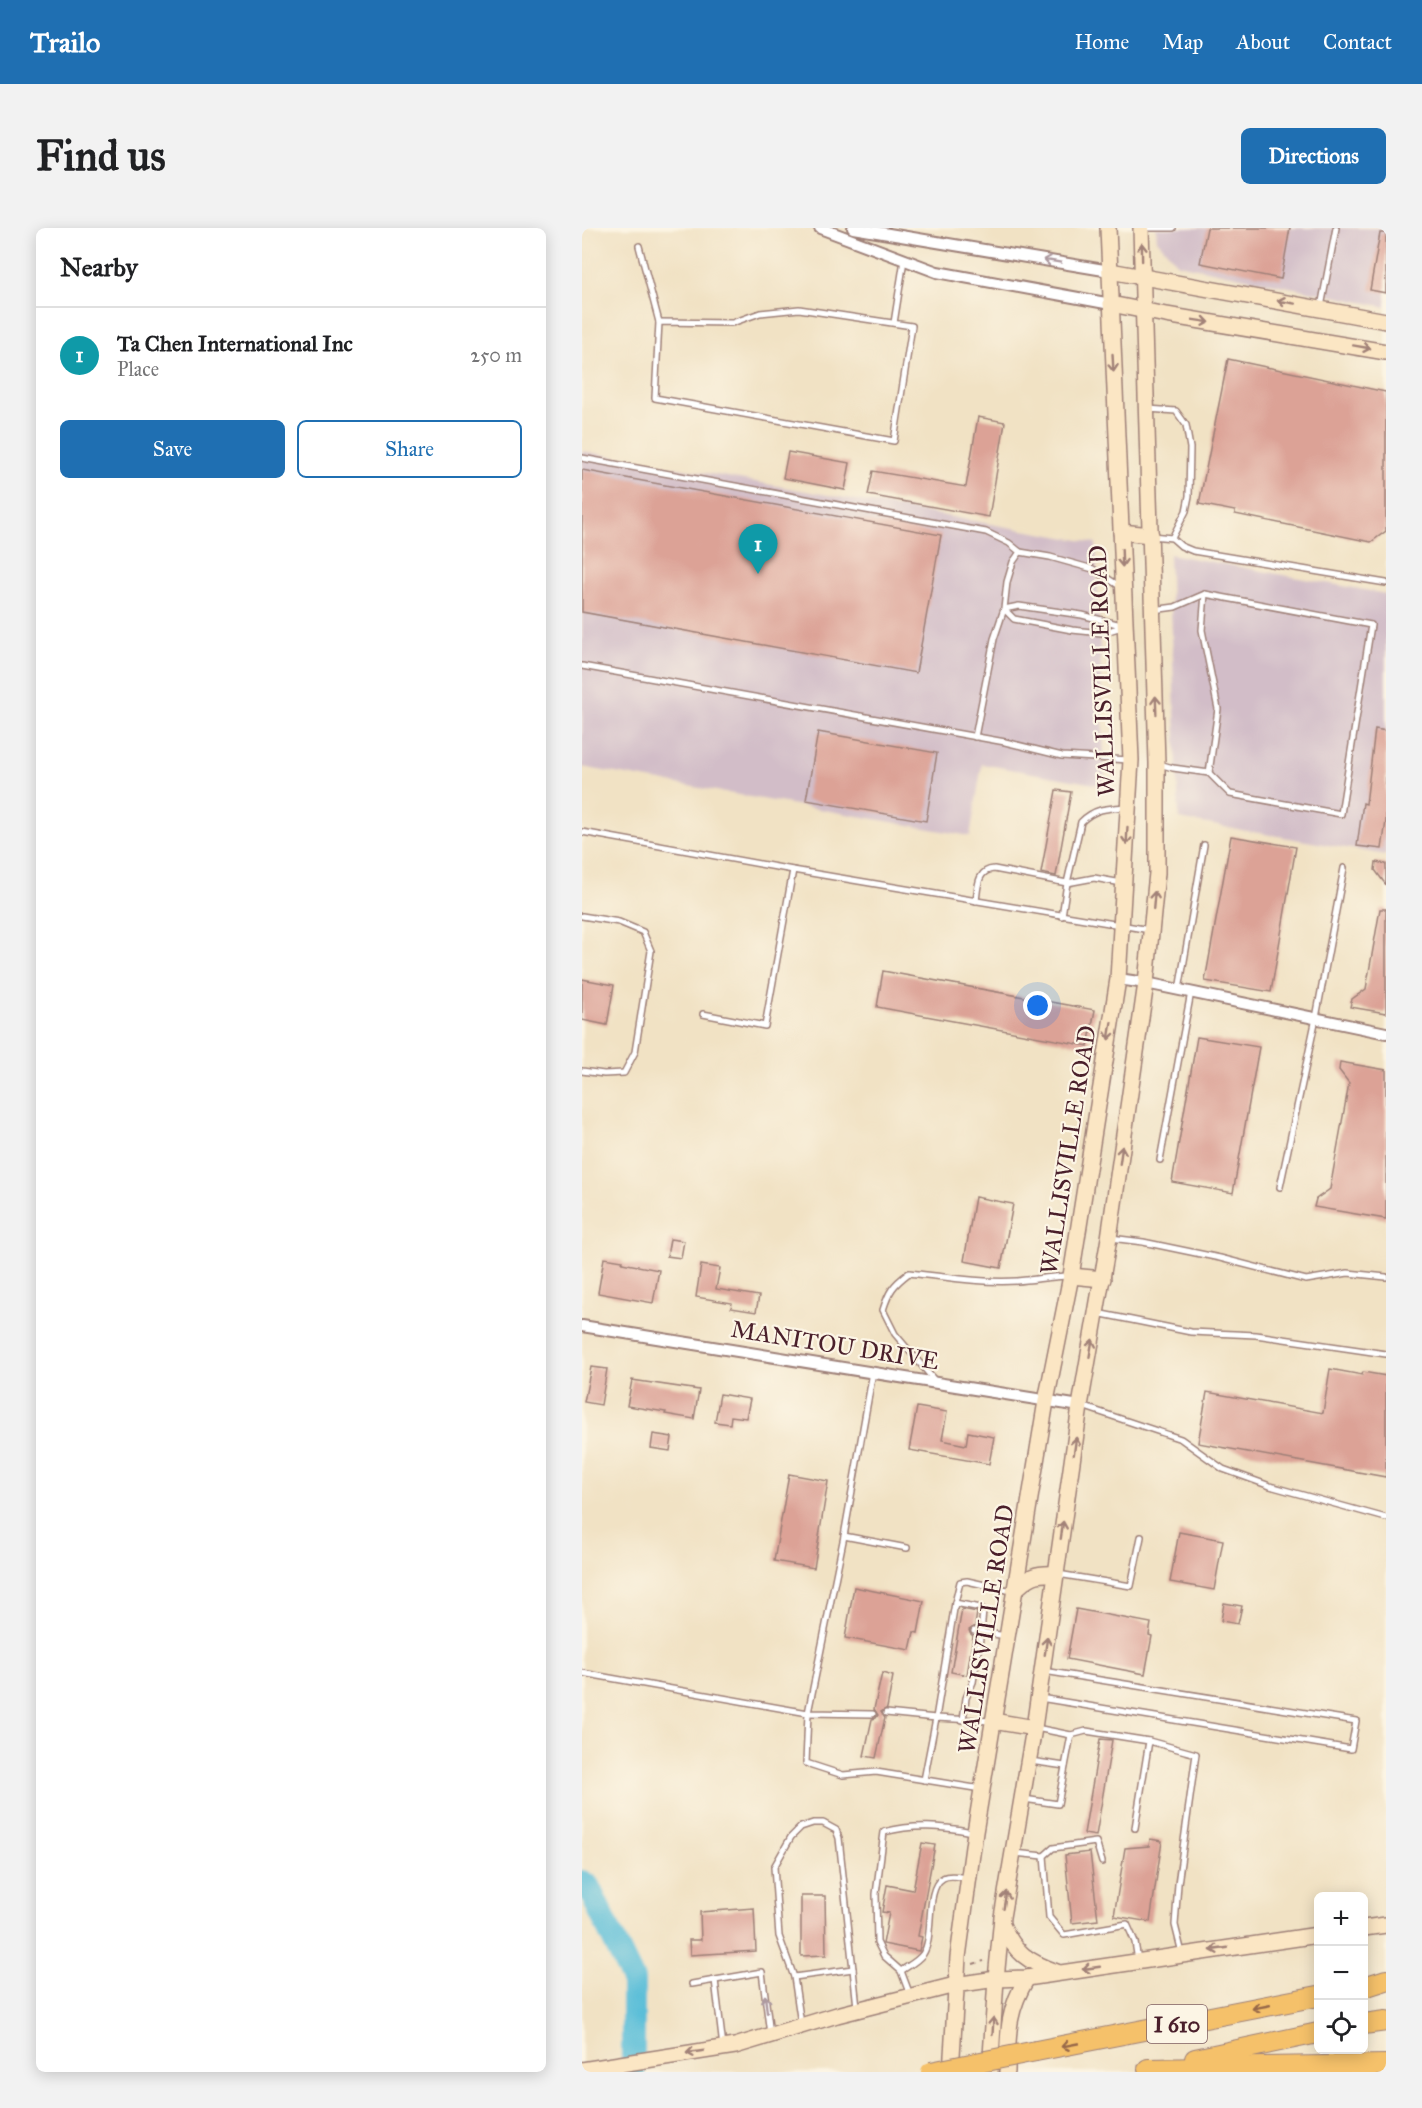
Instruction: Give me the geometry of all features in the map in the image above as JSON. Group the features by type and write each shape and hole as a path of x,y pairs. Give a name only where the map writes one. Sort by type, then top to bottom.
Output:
{"highway":[{"path":"1368,1986 1386,1982"},
{"name":"I 610","path":"932,2072 1314,1997"},
{"path":"1368,2023 1386,2021"},
{"name":"I 610","path":"1141,2071 1314,2034"},
{"path":"1141,2071 1386,2065"}],"main road":[{"name":"WALLISVILLE ROAD","path":"951,2072 955,1985 975,1832 1046,1401 1071,1276 1118,979 1131,760 1108,228"},
{"path":"990,2072 1001,1923 1035,1728 1080,1406 1103,1279 1146,983 1157,873 1157,763 1141,228"},
{"path":"1110,271 1386,321"},
{"path":"1111,304 1386,352"},
{"path":"1121,532 1150,535"},
{"path":"1131,760 1157,763"},
{"path":"1071,1276 1103,1279"},
{"path":"1014,1591 1025,1580 1039,1573 1056,1574"},
{"path":"993,1721 1035,1728"},
{"path":"1001,1923 1011,1944 1022,1955 1037,1965 1059,1973"},
{"path":"1368,1927 1386,1925"},
{"path":"582,2070 723,2048 955,1985 996,1979 1027,1978 1314,1936"},
{"path":"1007,2072 1010,2016 1015,1997 1027,1978"}],"street":[{"path":"819,228 937,272 1111,304"},
{"path":"853,228 1110,271"},
{"path":"1118,979 1386,1033"},
{"name":"MANITOU DRIVE","path":"582,1326 1080,1406"}],"lane":[{"path":"1141,228 1173,228"},
{"path":"1320,309 1336,228"},
{"path":"639,246 659,322 655,398 894,441 912,326 799,309 760,313 732,323 659,322"},
{"path":"894,323 904,260"},
{"path":"1147,409 1176,411 1186,425 1190,448 1189,496 1186,511 1172,538"},
{"path":"582,458 986,532 1009,543 1020,552 1050,557 1093,569 1123,589"},
{"path":"1150,535 1172,538 1181,546 1193,551 1386,583"},
{"path":"975,737 994,639 1004,609 1006,582 1013,562 1020,552"},
{"path":"1205,594 1202,630 1218,709 1209,773"},
{"path":"1153,610 1175,607 1205,594 1371,625 1341,814 1230,794 1209,773 1173,768 1157,763"},
{"path":"1004,609 1019,606 1082,615 1125,626"},
{"path":"1004,609 1014,618 1072,630 1102,633 1125,626"},
{"path":"582,666 975,737 1062,756 1131,760"},
{"path":"1062,916 1067,883 1082,822 1102,808 1128,807"},
{"path":"582,832 1151,930"},
{"path":"1160,1160 1204,845"},
{"path":"1280,1187 1316,1018 1344,868"},
{"path":"976,901 981,875 987,870 994,869 1067,883 1094,878 1124,883"},
{"path":"703,1014 765,1026 793,870"},
{"path":"582,916 619,922 643,932 651,951 634,1052 624,1073 604,1074 582,1071"},
{"path":"1109,1238 1143,1242 1220,1258 1306,1280 1348,1273 1386,1277"},
{"path":"936,1383 895,1334 883,1310 889,1292 897,1282 909,1273 972,1281 1019,1281 1049,1276 1071,1276"},
{"path":"1097,1313 1191,1332 1256,1335 1386,1353"},
{"path":"873,1372 844,1536 808,1713 806,1763 843,1775 876,1772 982,1789"},
{"path":"1080,1406 1181,1439 1232,1473 1270,1486 1386,1518"},
{"path":"844,1536 907,1548"},
{"path":"1056,1574 1131,1586 1141,1537"},
{"path":"924,1780 958,1587 964,1581 1014,1591"},
{"path":"955,1603 981,1608 984,1614 973,1682 966,1698 963,1720"},
{"path":"951,1627 959,1628"},
{"path":"974,1631 1006,1636"},
{"path":"948,1644 956,1645"},
{"path":"971,1647 979,1648"},
{"path":"945,1660 953,1662"},
{"path":"969,1664 976,1665"},
{"path":"1039,1698 1351,1749 1356,1721 1042,1671"},
{"path":"582,1673 808,1713 873,1714"},
{"path":"886,1713 993,1721"},
{"path":"1035,1728 1071,1735 1086,1731 1149,1742 1196,1754 1178,1884 1175,1926 1183,1955"},
{"path":"1022,1799 1058,1804 1071,1735"},
{"path":"1135,1828 1149,1742"},
{"path":"1029,1761 1065,1766"},
{"path":"801,2026 794,1977 779,1936 774,1867 791,1837 801,1827 813,1823 831,1826 836,1830 839,1838 857,2010"},
{"path":"911,1996 901,1971 884,1956 877,1942 876,1894 884,1832 899,1828 940,1826 975,1832"},
{"path":"1012,1853 1044,1856 1053,1848 1096,1842 1102,1862"},
{"path":"1044,1856 1049,1917 1064,1935 1126,1924 1135,1942 1139,1961"},
{"path":"901,1971 923,1954 928,1943 933,1899 937,1885 943,1878 950,1876 968,1878"},
{"path":"794,1977 853,1969"},
{"path":"692,1984 762,1972 770,2036"},
{"path":"715,1980 723,2048"}],"path":[{"path":"970,1964 980,1961 987,1962"}],"shaded area":[{"path":"1156,228 1386,228 1386,307 1178,264 1157,240"},
{"path":"582,451 1096,543 1105,786 982,764 970,836 582,767"},
{"path":"1169,554 1386,594 1386,855 1179,819"}],"building":[{"path":"1207,228 1290,228 1281,279 1200,263"},
{"path":"1380,233 1386,233 1386,293 1370,290"},
{"path":"1228,359 1386,392 1386,531 1371,542 1235,514 1235,511 1199,504"},
{"path":"978,417 1005,422 989,517 868,495 873,471 966,487"},
{"path":"788,452 850,463 845,490 783,478"},
{"path":"582,470 941,535 916,673 582,612"},
{"path":"1375,729 1386,731 1386,821 1382,849 1357,846 1363,803 1366,804"},
{"path":"818,732 937,753 926,821 806,800"},
{"path":"1056,790 1071,792 1056,876 1041,873"},
{"path":"1231,836 1296,847 1271,992 1205,981"},
{"path":"1376,862 1386,864 1386,885 1375,870"},
{"path":"1380,909 1386,909 1386,1013 1350,1007 1352,999 1366,989"},
{"path":"883,971 1095,1010 1088,1046 877,1007"},
{"path":"582,979 614,985 607,1025 582,1020"},
{"path":"1197,1037 1259,1047 1233,1193 1172,1182"},
{"path":"1340,1062 1386,1070 1386,1219 1314,1207 1316,1199 1330,1189 1349,1083 1339,1070"},
{"path":"975,1197 1013,1204 1001,1268 964,1261"},
{"path":"670,1239 684,1241 681,1258 667,1256"},
{"path":"604,1258 659,1270 653,1303 598,1293"},
{"path":"701,1265 720,1268 716,1289 759,1296 756,1312 731,1308 732,1303 696,1297"},
{"path":"591,1367 607,1369 601,1405 584,1402"},
{"path":"1330,1369 1362,1375 1363,1372 1386,1376 1386,1477 1198,1443 1207,1392 1323,1413"},
{"path":"632,1380 699,1390 694,1419 627,1406"},
{"path":"720,1394 750,1399 746,1418 731,1416 730,1424 715,1422"},
{"path":"917,1407 947,1412 942,1440 966,1445 968,1432 994,1437 989,1464 909,1450"},
{"path":"653,1434 672,1437 670,1451 651,1448"},
{"path":"789,1474 828,1481 814,1568 774,1561"},
{"path":"1179,1532 1223,1540 1214,1590 1170,1582"},
{"path":"854,1587 924,1601 918,1633 914,1632 910,1650 845,1638"},
{"path":"1224,1603 1242,1606 1238,1624 1221,1621"},
{"path":"962,1609 977,1612 975,1626 969,1630 973,1636 967,1675 951,1672"},
{"path":"1076,1609 1151,1623 1149,1635 1152,1636 1145,1674 1067,1659"},
{"path":"882,1673 893,1676 887,1708 881,1712 885,1718 876,1758 864,1756 872,1719 878,1715 874,1709"},
{"path":"1100,1739 1112,1740 1096,1836 1084,1834"},
{"path":"1150,1839 1162,1841 1150,1922 1114,1916 1125,1848 1149,1846"},
{"path":"922,1843 935,1845 918,1936 922,1937 919,1951 883,1944 889,1913 882,1912 887,1885 913,1890"},
{"path":"1090,1852 1098,1920 1072,1923 1065,1855"},
{"path":"801,1896 825,1896 826,1955 801,1956"},
{"path":"754,1908 756,1951 690,1955 689,1940 701,1940 700,1912"}],"waterway":[{"path":"582,1882 588,1886 633,1980 633,2072"}],"place":[{"name":"Ta Chen International Inc","path":"758,574"}]}
